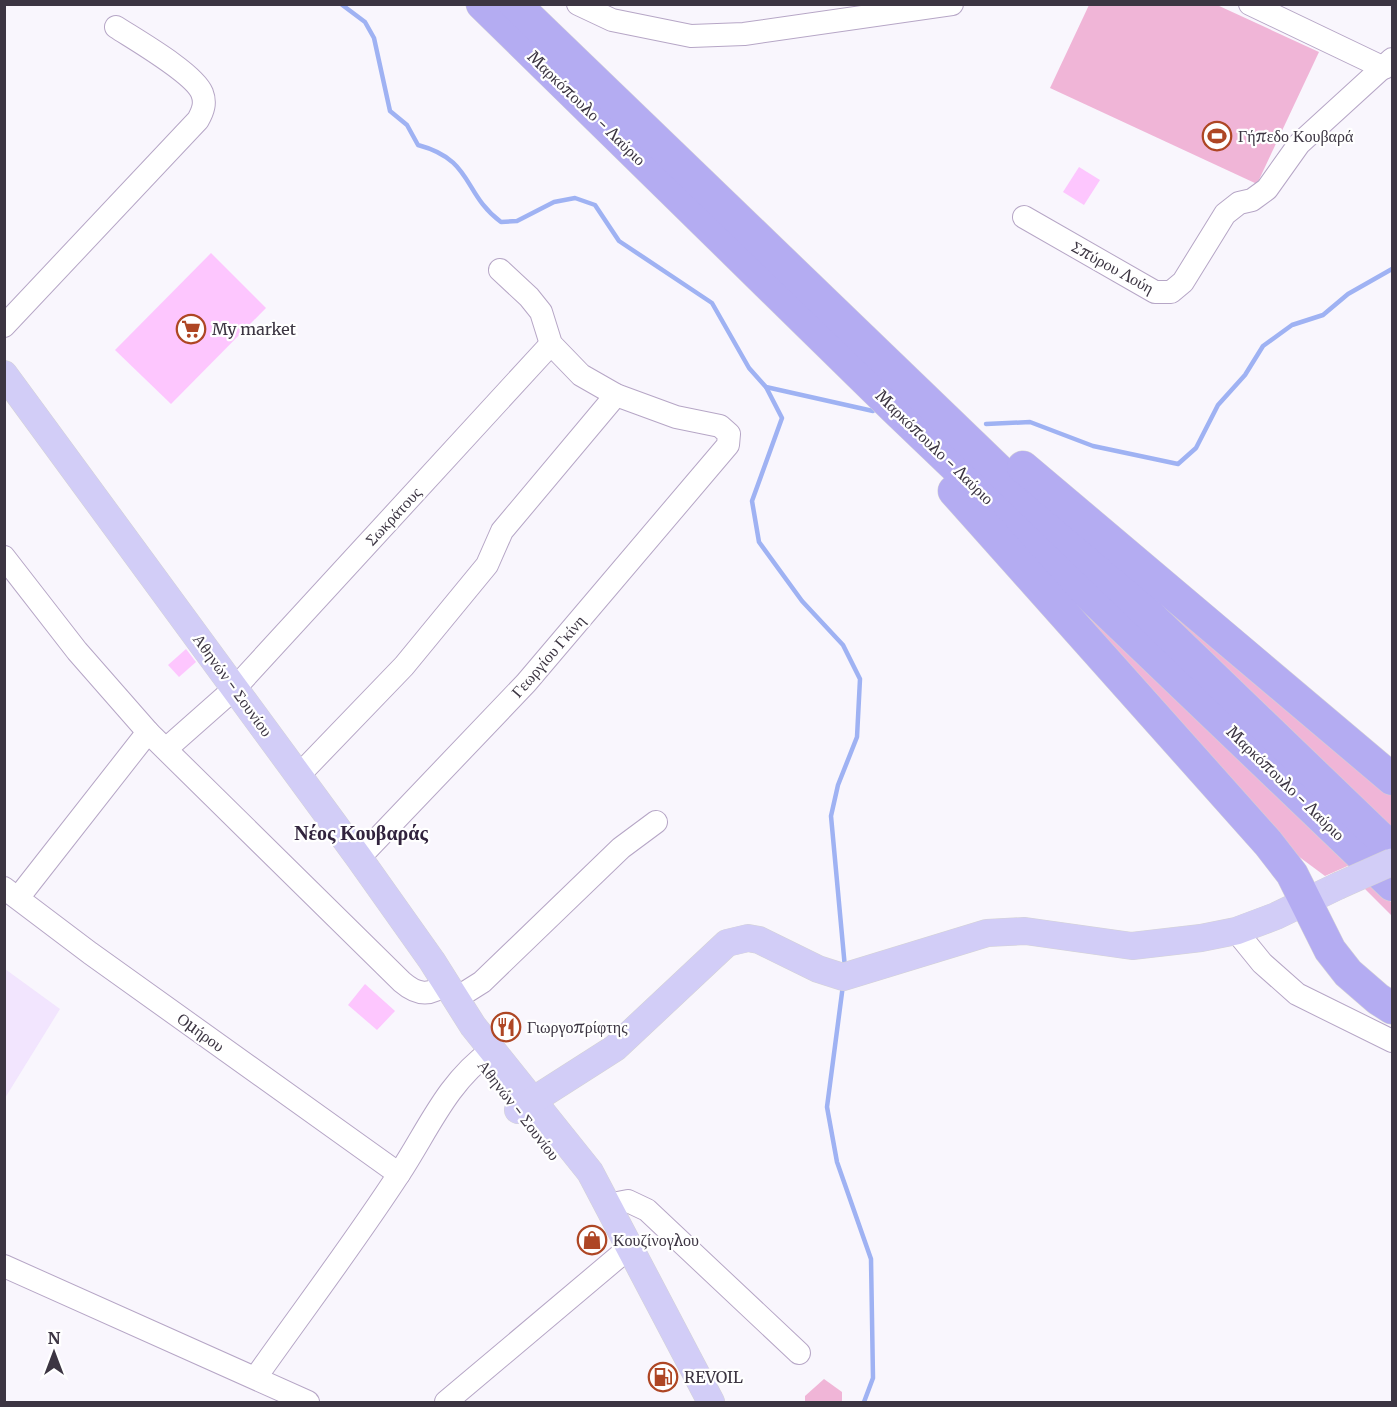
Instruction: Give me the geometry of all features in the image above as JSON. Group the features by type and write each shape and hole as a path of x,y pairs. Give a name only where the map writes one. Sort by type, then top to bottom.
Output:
{"highway":[{"name":"Μαρκόπουλο - Λαύριο","path":"482,4 894,408 1392,885"},
{"name":"Μαρκόπουλο - Λαύριο","path":"515,4 1392,849"},
{"path":"866,342 893,356 1392,778"},
{"path":"894,408 930,464 1268,843 1292,874 1319,930 1348,973 1392,1008"}],"main road":[{"name":"Αθηνών - Σουνίου","path":"4,374 299,775 445,981 465,1035 485,1055 526,1105 590,1172 711,1402"},
{"path":"526,1105 615,1048 727,943 748,938 759,940 845,975 987,933 1025,931 1132,946 1201,938 1236,931 1392,862"}],"street":[{"path":"578,4 612,20 691,36 744,34 952,4"},
{"path":"1250,4 1388,63"},
{"path":"4,326 198,120 203,111 204,100 201,90 194,82 159,54 116,27"},
{"name":"Σπύρου Λούη","path":"1024,217 1155,292 1171,292 1183,282 1225,214 1239,203 1252,200 1267,189 1299,144 1388,63"},
{"path":"299,775 411,657 487,565 502,531 616,395 581,375 551,344 541,312 529,297 500,270"},
{"name":"Σωκράτους","path":"166,749 235,688 551,344"},
{"name":"Γεωργίου Γκίνη","path":"359,858 526,683 728,445 729,434 720,426 676,417 616,395"},
{"path":"4,557 77,651 148,732 409,988 423,994 433,993 445,981 478,986 621,848 656,822"},
{"path":"11,893 148,732"},
{"name":"Ομήρου","path":"11,893 399,1174"},
{"path":"1236,931 1263,963 1297,994 1392,1041"},
{"path":"256,1377 399,1174 451,1088 485,1055"},
{"path":"606,1205 628,1201 647,1210 799,1353"},
{"path":"446,1402 630,1247"},
{"path":"4,1266 308,1402"}],"shaded area":[{"name":"Γήπεδο Κουβαρά","path":"1089,5 1217,5 1319,52 1257,184 1050,88"},
{"path":"997,461 1392,790 1392,842"},
{"path":"952,473 1352,864 1325,876 1298,856"},
{"path":"1371,882 1392,903 1392,916 1362,886"},
{"path":"5,969 60,1009 5,1098"},
{"path":"824,1379 842,1392 842,1402 805,1402 805,1396"}],"building":[{"path":"1079,167 1100,180 1084,205 1063,192"},
{"name":"My market","path":"211,253 266,308 171,404 115,350"},
{"path":"186,649 196,662 179,677 168,665"},
{"path":"365,984 395,1011 377,1030 348,1005"},
{"path":"665,1362 677,1381 660,1392 648,1373"}],"waterway":[{"path":"341,4 365,22 374,38 390,111 407,125 418,145 436,151 459,168 479,200 501,222 517,221 554,202 575,198 595,205 619,241 712,303 749,368 766,387 873,411"},
{"path":"986,424 1030,422 1093,446 1178,464 1196,448 1218,405 1245,375 1263,346 1292,325 1323,315 1348,294 1392,269"},
{"path":"766,387 782,418 752,501 759,542 802,601 843,645 860,679 857,737 838,785 831,816 845,968"},
{"path":"843,985 827,1107 837,1162 871,1259 873,1378 864,1402"}],"place":[{"name":"Γήπεδο Κουβαρά","path":"1217,136"},
{"name":"My market","path":"191,329"},
{"name":"Γιωργοπρίφτης","path":"506,1027"},
{"name":"Κουζίνογλου","path":"592,1240"},
{"name":"REVOIL","path":"663,1377"}],"district":[{"name":"Νέος Κουβαράς","path":"361,833"}]}
